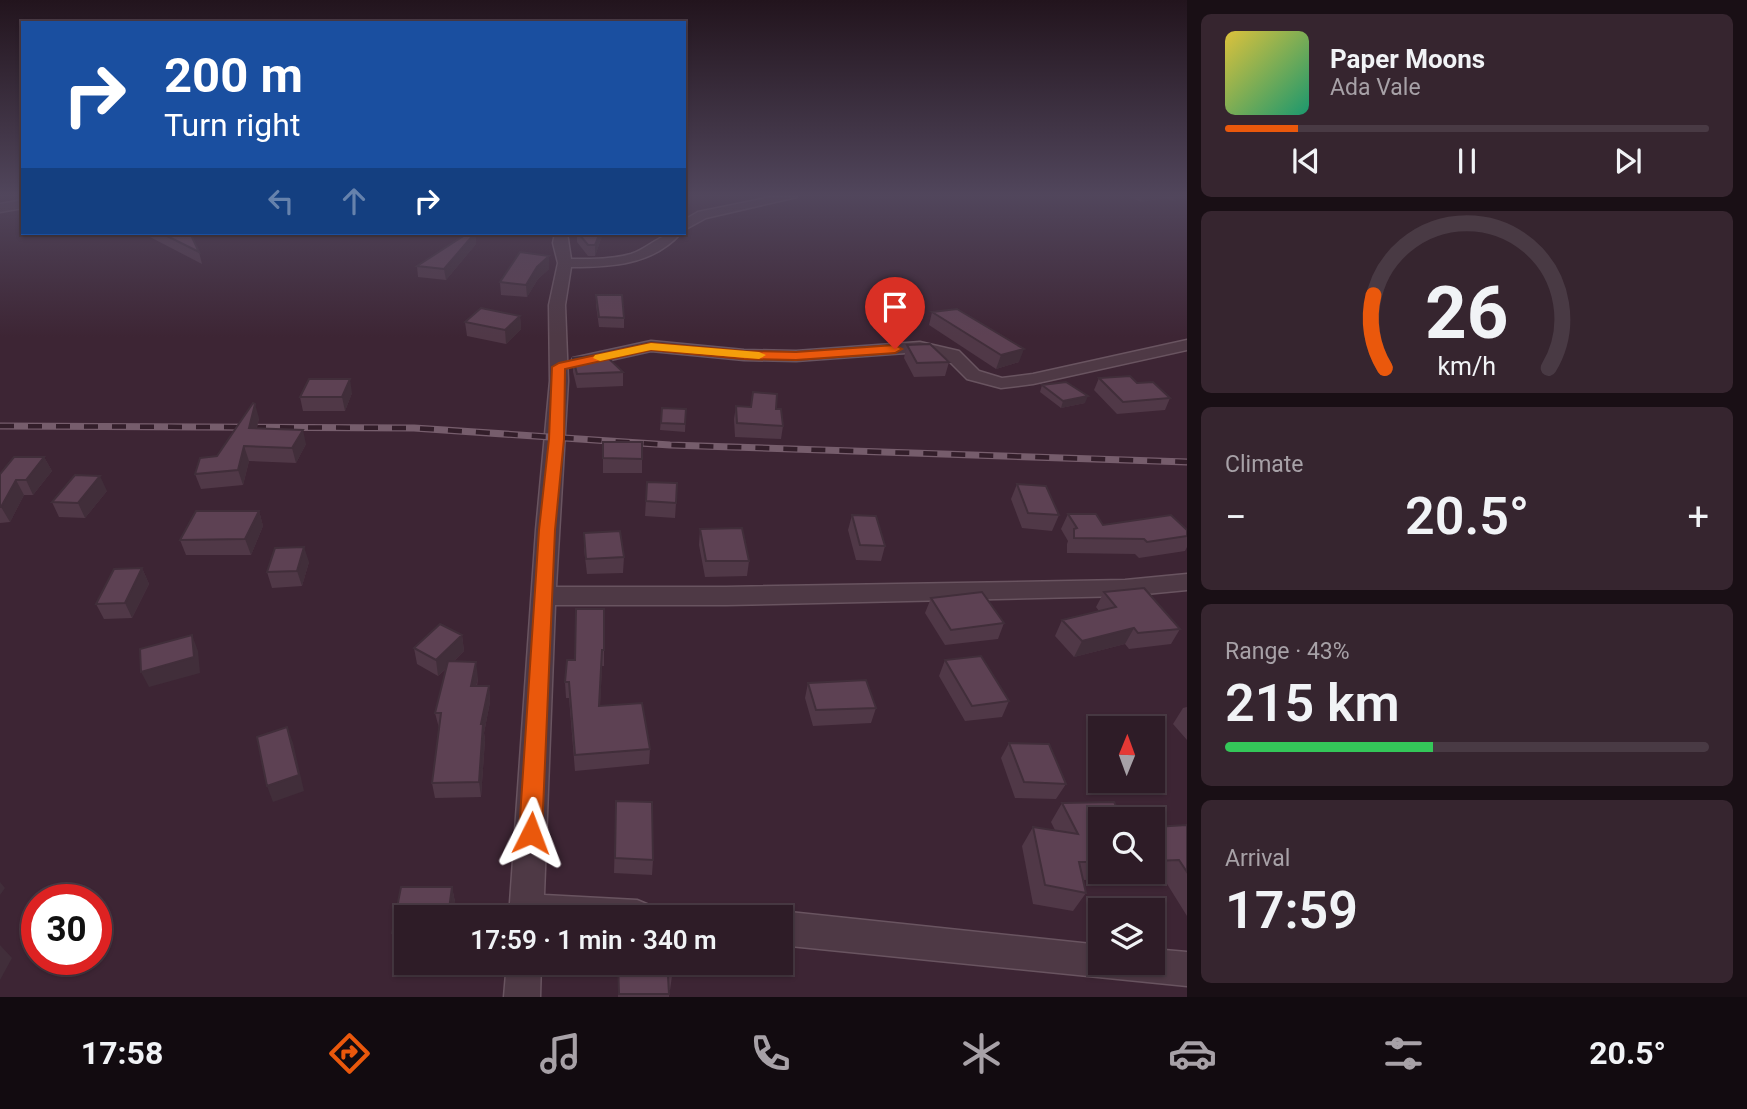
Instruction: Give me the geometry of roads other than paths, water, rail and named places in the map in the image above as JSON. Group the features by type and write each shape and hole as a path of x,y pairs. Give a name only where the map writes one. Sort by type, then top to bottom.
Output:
{"street":[{"path":"527,905 556,439 559,367 557,305 565,263 560,244"},
{"path":"565,263 593,263 635,257 649,252 660,244"},
{"path":"559,367 651,346 744,355 796,356 920,347 953,355 973,375 1001,383 1033,379 1187,345"},
{"path":"544,596 740,596 1111,589 1187,582"},
{"path":"793,929 1088,961"},
{"path":"1165,967 1187,969"},
{"path":"522,997 523,975"}],"railway":[{"path":"0,426 414,428 670,445 1187,462"}]}
